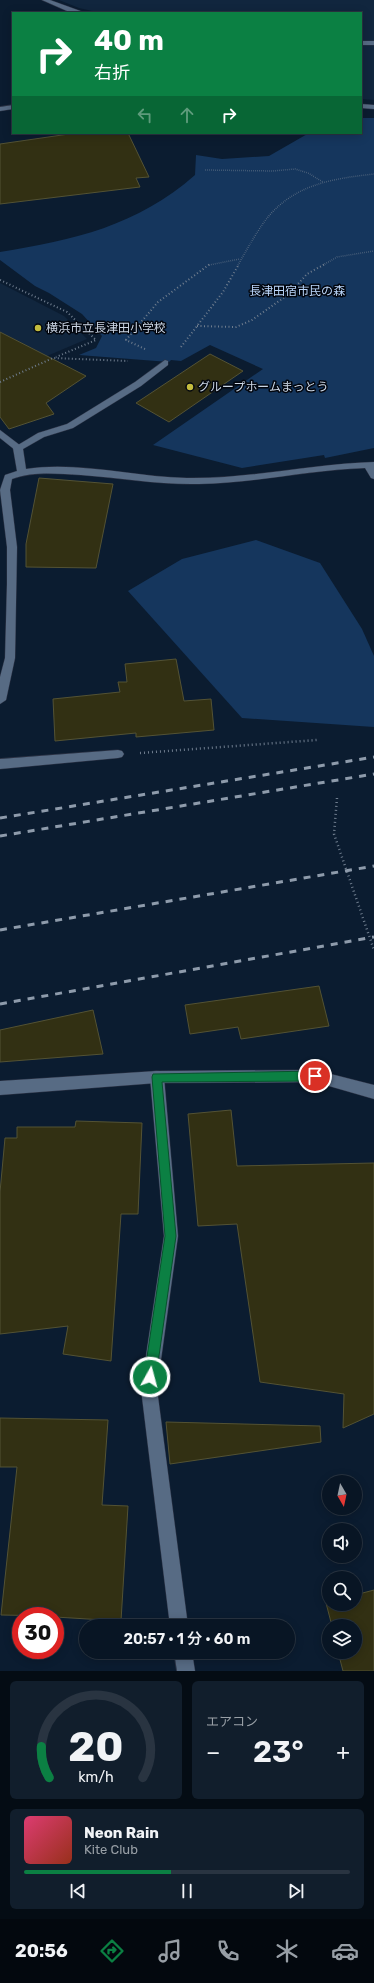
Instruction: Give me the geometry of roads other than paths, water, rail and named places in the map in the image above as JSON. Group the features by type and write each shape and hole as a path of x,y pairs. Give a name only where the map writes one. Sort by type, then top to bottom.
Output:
{"street":[{"path":"45,0 69,10 78,12"},
{"path":"362,43 374,43"},
{"path":"362,106 374,107"},
{"path":"0,109 12,108"},
{"path":"18,448 41,435 70,426 138,384 165,363"},
{"path":"0,433 18,448 22,471"},
{"path":"0,700 10,658 12,547 5,490 8,477 22,471 47,470 96,473 142,479 201,481 371,465 374,476"},
{"path":"0,764 118,754"},
{"path":"0,1088 157,1077 315,1076 374,1090"},
{"path":"157,1077 171,1236 149,1389 178,1619"},
{"path":"184,1659 186,1671"}],"railway":[{"path":"0,818 374,757"},
{"path":"0,836 374,774"},
{"path":"0,930 374,866"},
{"path":"0,1004 374,937"}],"place":[{"name":"横浜市立長津田小学校","path":"38,328"},
{"name":"グループホームまっとう","path":"190,387"}],"park label":[{"name":"長津田宿市民の森","path":"297,291"}]}
